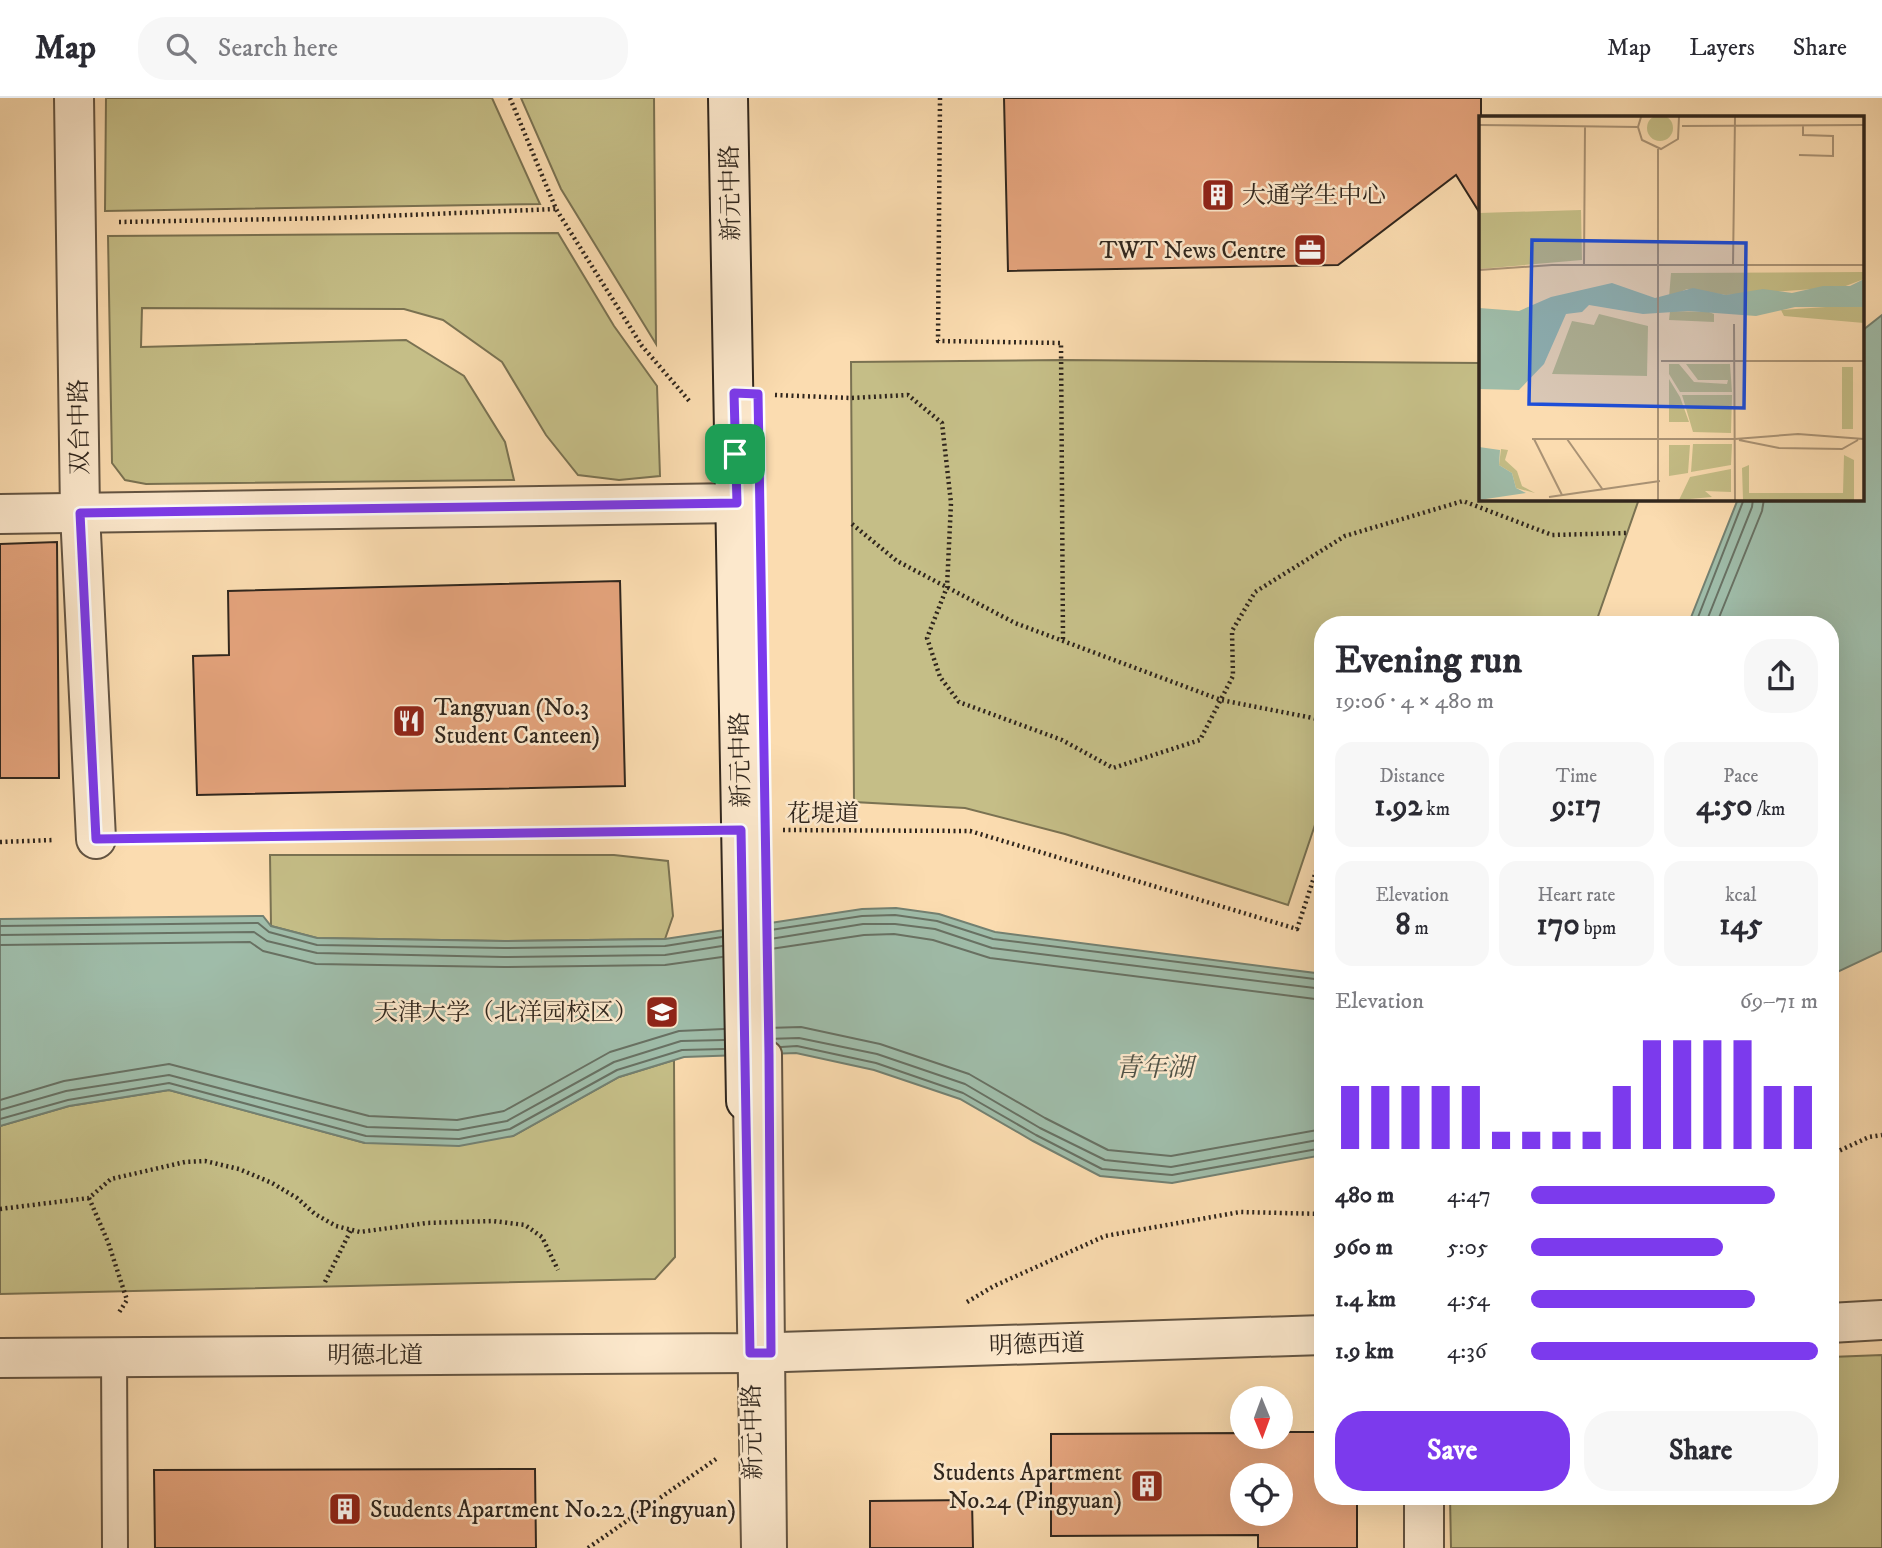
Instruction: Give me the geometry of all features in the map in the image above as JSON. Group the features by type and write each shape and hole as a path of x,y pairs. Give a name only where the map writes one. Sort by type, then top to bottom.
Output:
{"street":[{"name":"双台中路","path":"74,98 80,513 96,839"},
{"name":"新元中路","path":"728,98 737,503 753,830 766,924 769,1054"},
{"name":"新元中路","path":"746,1101 743,874 753,830 758,394 752,98"},
{"path":"0,514 737,503"},
{"path":"1839,1323 1882,1321"},
{"name":"明德西道","path":"761,1353 1314,1335"},
{"name":"明德北道","path":"0,1358 761,1353"},
{"path":"1424,1505 1424,1548"}],"lane":[{"name":"新元中路","path":"754,1548 752,1435 761,1353 769,1054"},
{"name":"新元中路","path":"746,1101 774,1548"},
{"path":"114,1356 115,1548"}],"path":[{"path":"510,98 556,209 642,346 693,405"},
{"path":"940,98 939,341 1061,343 1063,640"},
{"path":"75,223 334,218 556,209"},
{"path":"758,394 852,398 908,395 942,422 951,503 947,587 927,638 940,677 959,702 1062,740 1113,768 1200,740 1233,676 1232,631 1255,592 1345,536 1463,501 1552,535 1627,533"},
{"path":"852,524 897,561 1015,623 1222,700 1314,718"},
{"name":"花堤道","path":"0,842 753,830 970,831 1297,929 1314,877"},
{"path":"1839,1151 1869,1137 1882,1135"},
{"path":"0,1209 89,1198 111,1179 185,1162 205,1161 239,1169 272,1183 336,1226 360,1232 461,1221 493,1221 525,1226 542,1237 558,1270"},
{"path":"89,1198 108,1242 127,1300 114,1321 114,1356"},
{"path":"961,1305 994,1286 1105,1236 1240,1212 1314,1214"},
{"path":"325,1282 351,1230"},
{"path":"588,1548 752,1435"}],"shaded area":[{"path":"106,98 492,98 540,204 105,211"},
{"path":"521,98 654,98 656,344 561,189"},
{"path":"558,233 614,326 657,386 660,476 619,480 578,475 546,435 502,362 443,320 404,309 142,308 141,347 406,340 464,376 505,442 514,480 146,484 125,480 112,463 108,236"},
{"path":"1061,360 1479,363 1479,500 1639,500 1598,616 1314,616 1314,828 1288,905 1065,834 965,808 854,802 851,362"},
{"path":"270,855 614,855 668,861 673,916 665,939 504,941 317,938 271,926"},
{"path":"674,1060 675,1257 655,1279 0,1294 0,1126 69,1106 169,1090 365,1143 513,1136 619,1077"},
{"path":"1882,1355 1882,1548 1451,1548 1450,1505 1839,1505 1839,1357"}],"water":[{"path":"1882,315 1882,951 1839,971 1839,616 1692,616 1738,500 1864,500 1864,329"},
{"name":"青年湖","path":"896,908 939,914 995,932 1314,973 1314,1157 1172,1183 1100,1176 960,1099 874,1070 796,1053 684,1057 619,1077 513,1136 459,1146 365,1143 169,1090 69,1106 0,1126 0,919 263,916 271,926 317,938 504,941 665,939 862,909"}],"building":[{"name":"大通学生中心","path":"1004,98 1481,98 1479,212 1456,175 1338,265 1008,271"},
{"path":"57,542 59,778 0,778 0,544"},
{"name":"Tangyuan (No.3 Student Canteen)","path":"620,581 625,786 197,795 193,656 229,655 228,591"},
{"name":"Students Apartment No.24 (Pingyuan)","path":"1293,1432 1314,1432 1314,1505 1357,1505 1357,1548 1258,1548 1258,1535 1051,1536 1051,1434 1230,1433 1230,1449 1293,1449"},
{"name":"Students Apartment No.22 (Pingyuan)","path":"535,1469 536,1548 155,1548 154,1470"},
{"name":"Students Apartment No.24 (Pingyuan)","path":"972,1500 973,1548 870,1548 870,1501"}],"place":[{"name":"大通学生中心","path":"1218,195"},
{"name":"TWT News Centre","path":"1310,250"},
{"name":"Tangyuan (No.3 Student Canteen)","path":"409,721"},
{"name":"天津大学（北洋园校区）","path":"662,1012"},
{"name":"Students Apartment No.24 (Pingyuan)","path":"1147,1486"},
{"name":"Students Apartment No.22 (Pingyuan)","path":"345,1509"}],"route":[{"path":"734,393 758,394 771,1353 750,1353 741,830 96,839 80,513 737,503 735,454 734,393"}]}
